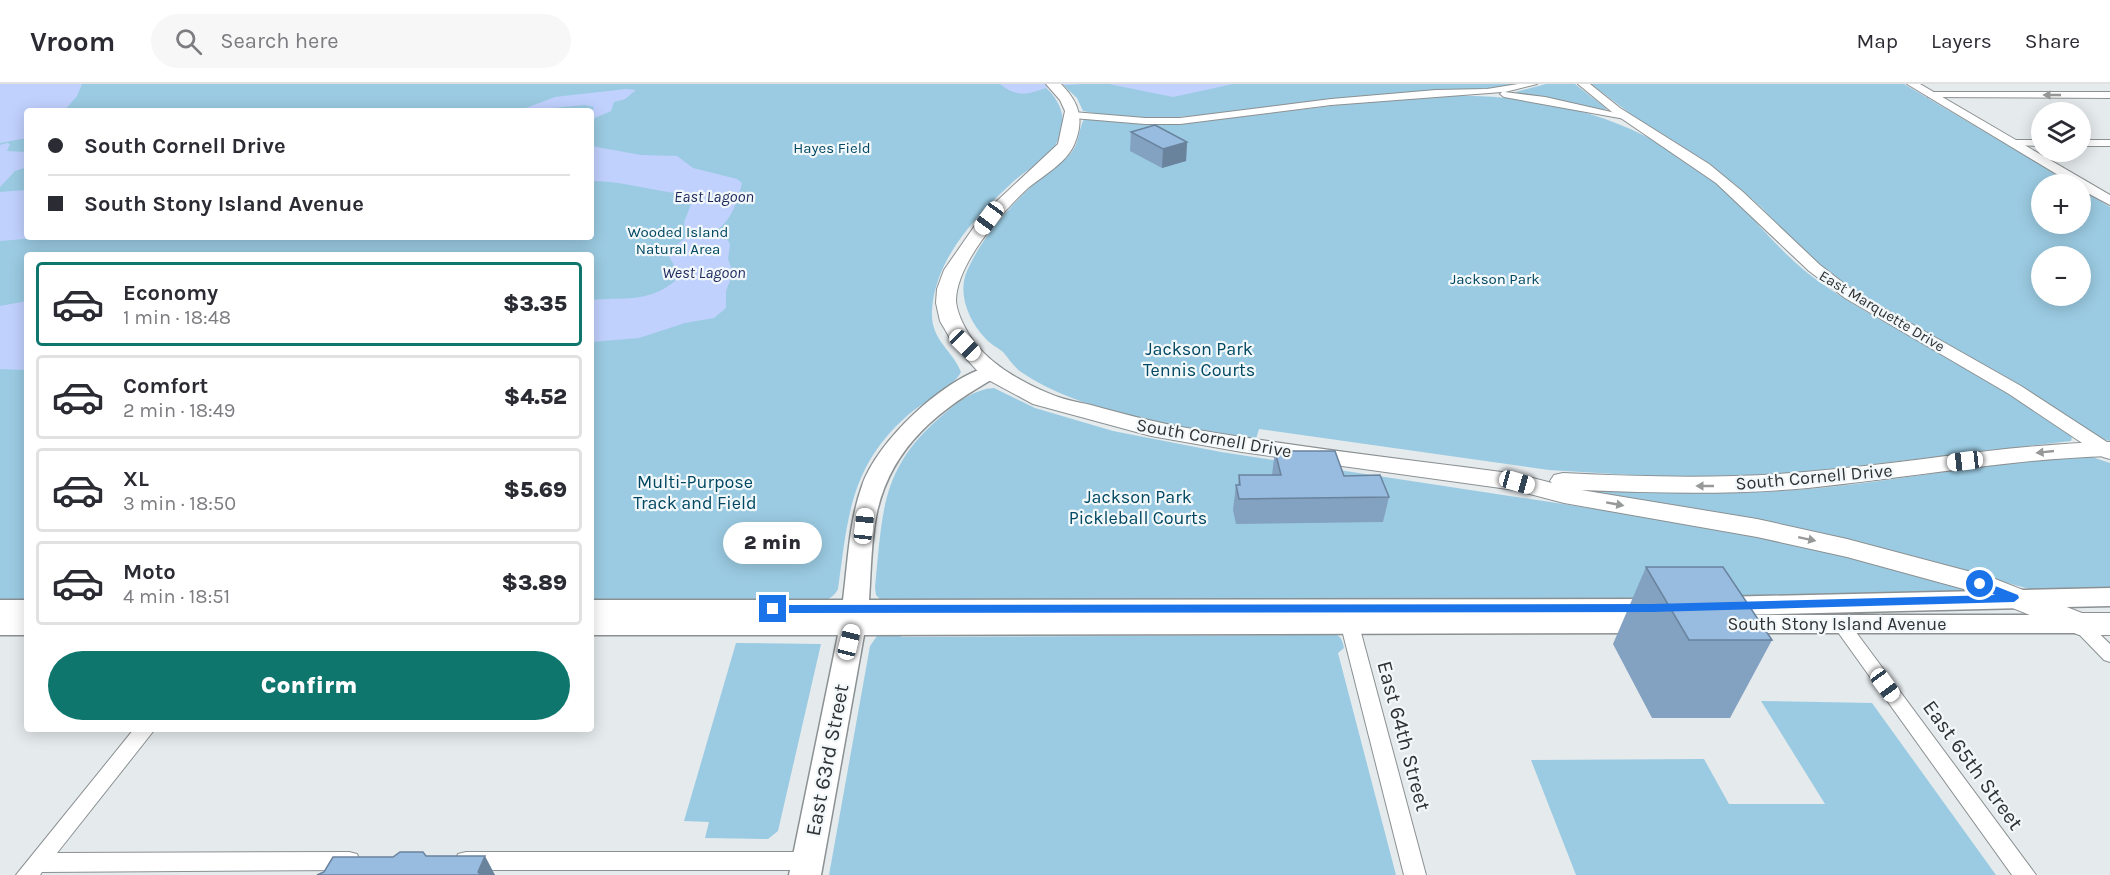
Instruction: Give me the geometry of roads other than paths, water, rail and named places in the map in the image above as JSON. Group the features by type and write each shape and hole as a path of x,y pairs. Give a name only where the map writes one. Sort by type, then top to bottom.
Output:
{"highway":[{"path":"1057,87 1070,103 1073,115"},
{"name":"South Cornell Drive","path":"1073,115 1069,140 1062,151 1021,186 989,218 967,248 947,289 946,303 951,321 965,345 991,372 1041,399 1150,429 1242,445 1517,482 1564,495 1757,528 1847,548 1980,584 2079,624"},
{"name":"South Cornell Drive","path":"1517,482 1736,485 1807,480 2062,450 2108,450"},
{"name":"South Stony Island Avenue","path":"2079,624 2110,624"}],"main road":[{"name":"East 63rd Street","path":"807,868 854,618 866,514 874,483 886,460 923,416 953,393 991,372"},
{"name":"South Stony Island Avenue","path":"594,626 854,618 1690,615 2014,598 2110,597"},
{"path":"0,609 24,609"},
{"name":"South Stony Island Avenue","path":"594,609 854,618"},
{"name":"South Stony Island Avenue","path":"1690,615 1840,624 2079,624"},
{"path":"0,626 24,626"}],"street":[{"path":"1073,115 1145,121 1180,121 1353,100 1487,92 1533,84"},
{"name":"East Marquette Drive","path":"1583,84 1625,116 1693,158 1722,181 1744,199 1802,260 1832,283 1992,376 2108,450"},
{"path":"1912,84 2110,201"},
{"path":"1487,92 1545,100 1625,116"},
{"path":"1931,95 2110,95"},
{"path":"2012,143 2031,143"},
{"path":"2091,143 2110,143"},
{"path":"2052,597 2110,655"},
{"name":"East 64th Street","path":"1348,617 1415,875"},
{"name":"East 65th Street","path":"1840,624 2025,875"},
{"path":"32,869 143,732"},
{"path":"32,869 374,861"},
{"path":"444,861 807,868"}],"water":[{"path":"0,84 82,84 77,96 67,108 24,108 24,139 0,143"},
{"path":"1000,84 1084,84 1056,86 1024,94 1014,92"},
{"path":"1109,84 1233,84 1173,97"},
{"path":"626,89 636,90 625,99 614,102 611,111 594,119 594,107 585,105 526,108 555,97"},
{"path":"10,144 7,151 24,152 24,168 15,171 0,187 0,145"},
{"path":"594,147 641,155 677,156 693,168 737,179 742,183 729,218 712,233 712,237 728,240 730,245 728,259 733,273 726,291 726,308 714,318 685,323 639,338 594,342 594,300 645,296 675,281 675,267 667,253 686,237 684,222 692,202 684,196 671,192 594,181"},
{"path":"24,190 24,239 0,241 0,192"},
{"path":"24,302 24,370 0,369 0,306"}],"park label":[{"name":"Hayes Field","path":"832,148"},
{"name":"Wooded Island Natural Area","path":"678,240"},
{"name":"Jackson Park","path":"1495,279"},
{"name":"Jackson Park Tennis Courts","path":"1199,359"},
{"name":"Multi-Purpose Track and Field","path":"695,492"},
{"name":"Jackson Park Pickleball Courts","path":"1138,507"}],"water label":[{"name":"East Lagoon","path":"714,196"},
{"name":"West Lagoon","path":"704,272"}]}
